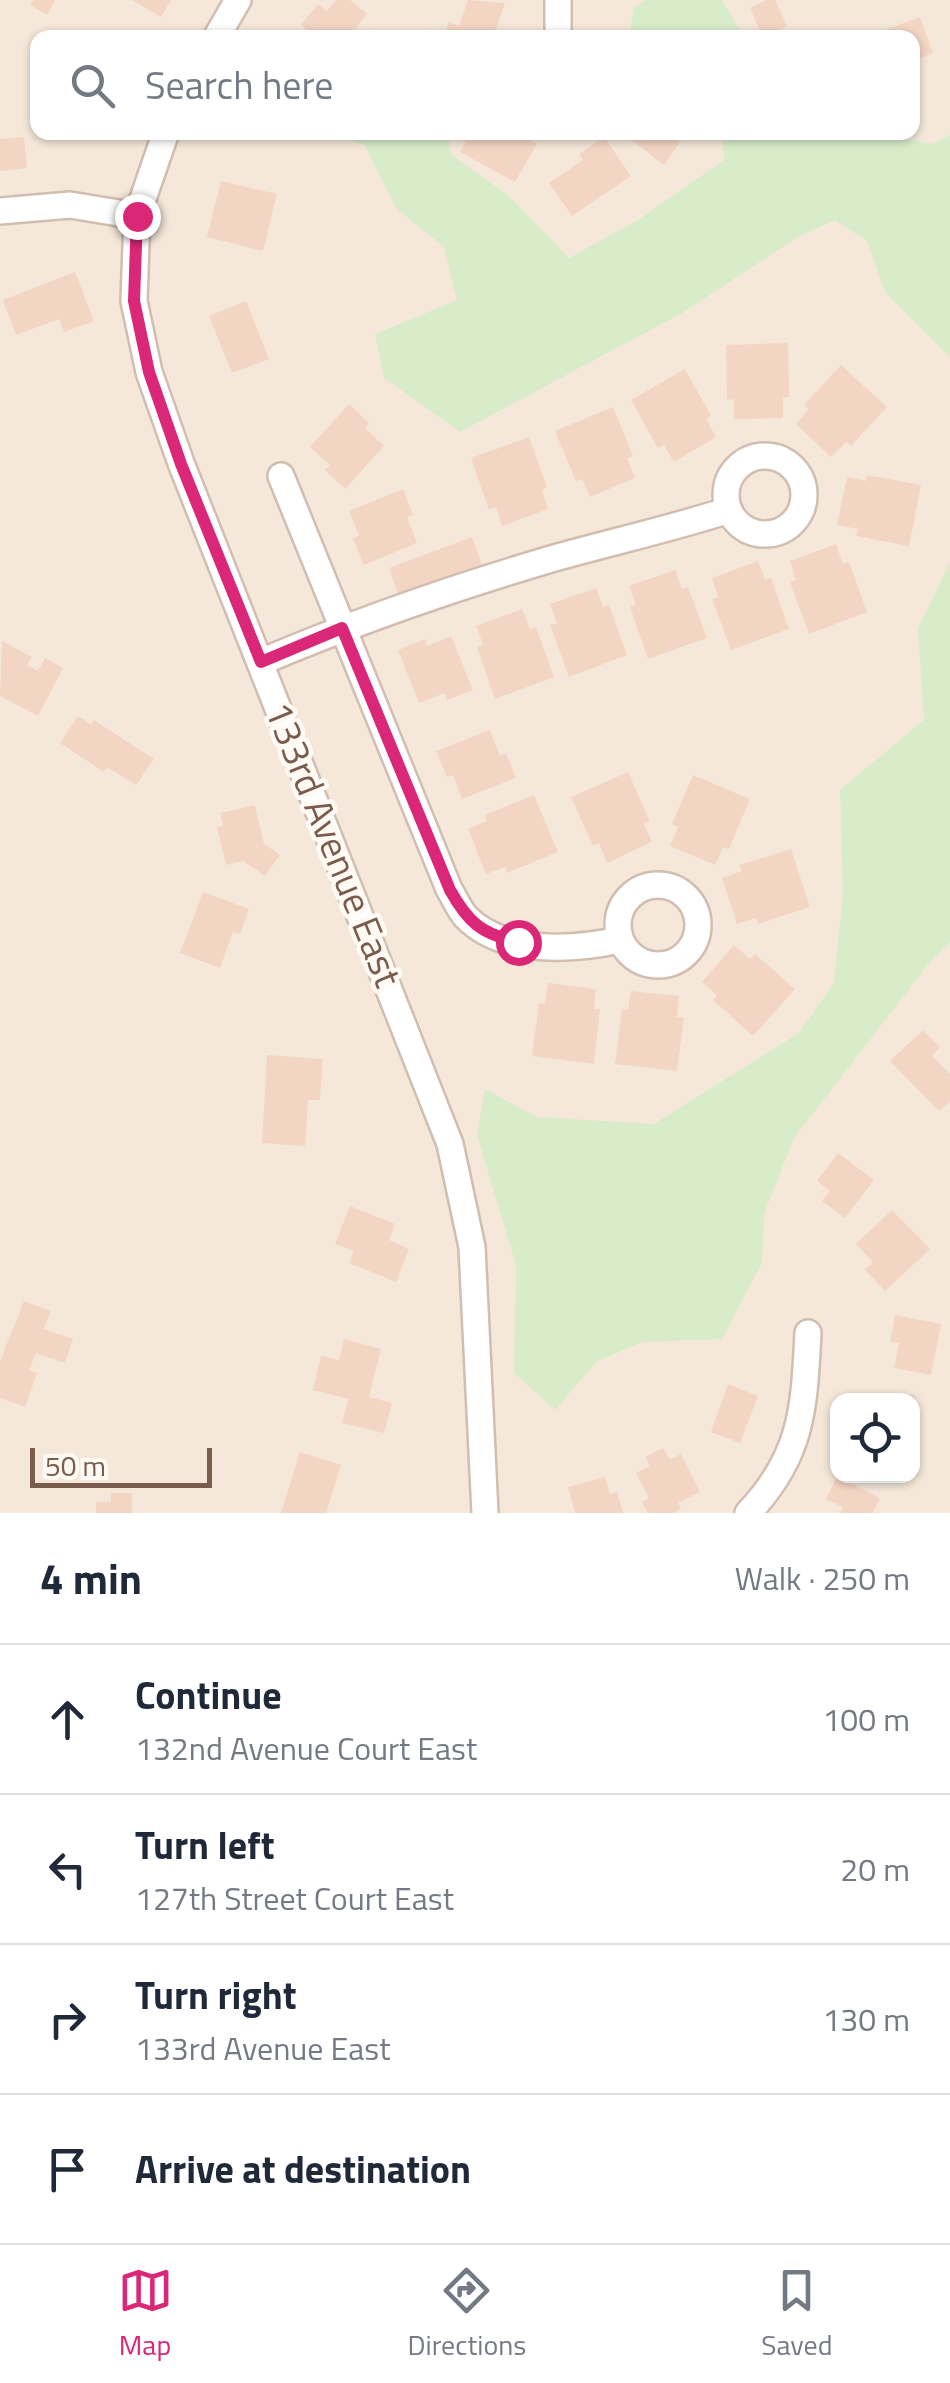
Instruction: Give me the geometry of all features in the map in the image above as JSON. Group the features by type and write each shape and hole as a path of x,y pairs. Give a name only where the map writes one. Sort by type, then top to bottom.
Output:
{"street":[{"path":"221,30 238,0"},
{"path":"558,0 558,30"},
{"name":"133rd Avenue East","path":"163,140 137,216 134,301 149,372 181,464 450,1144 472,1247 485,1513"},
{"path":"0,211 70,205 137,216"},
{"path":"281,476 463,914 493,936 518,942 587,947 620,940"},
{"path":"261,662 342,628 548,560 665,531 730,510"},
{"path":"748,1513 780,1474 793,1445 804,1410 808,1333"}],"shaded area":[{"path":"0,0 950,0 950,1513 0,1513"}],"green space":[{"path":"646,0 722,0 740,30 630,30 634,8"},
{"path":"950,135 950,357 885,292 867,241 835,220 798,237 682,313 460,432 384,378 375,334 457,300 444,247 397,209 365,146 353,140 449,140 452,155 509,196 569,258 638,220 724,160 723,140 912,140 933,144"},
{"path":"950,562 950,942 926,967 794,1138 764,1214 762,1263 722,1339 643,1342 597,1361 555,1410 514,1373 516,1265 477,1135 485,1089 537,1117 654,1124 799,1033 834,983 843,892 840,790 924,720 918,628"}],"building":[{"path":"33,0 55,0 47,15 30,5"},
{"path":"132,0 171,0 161,17"},
{"path":"336,0 350,0 367,14 354,30 307,30 301,25 318,4 327,11"},
{"path":"468,0 505,3 496,30 446,30 449,22 459,26"},
{"path":"775,0 787,26 760,30 750,8"},
{"path":"920,17 933,53 920,58 920,30 885,30"},
{"path":"24,137 27,168 0,171 0,139"},
{"path":"466,140 530,140 537,144 515,182 460,152"},
{"path":"606,140 631,176 572,216 549,183 583,160 579,154"},
{"path":"631,140 677,140 680,142 664,165"},
{"path":"221,181 277,194 263,251 207,237"},
{"path":"75,272 94,321 64,332 59,319 16,335 3,300"},
{"path":"246,301 269,359 232,373 209,316"},
{"path":"788,343 789,397 783,397 783,418 734,419 734,399 727,400 726,345"},
{"path":"841,365 887,407 851,446 846,442 831,457 796,424 809,409 804,405"},
{"path":"685,369 711,416 706,419 716,437 674,462 664,445 658,448 631,400"},
{"path":"349,404 369,423 365,428 384,446 345,489 325,470 330,465 310,447"},
{"path":"613,407 633,456 627,459 635,478 590,497 582,479 576,481 555,431"},
{"path":"529,437 547,487 542,490 548,509 502,526 496,507 489,510 471,458"},
{"path":"867,475 921,485 909,546 856,536 858,529 837,525 847,477 866,481"},
{"path":"403,489 413,515 407,517 417,543 364,565 353,538 359,536 349,511"},
{"path":"472,537 482,565 399,596 389,568"},
{"path":"836,544 843,564 849,562 867,612 809,634 790,582 796,580 790,561"},
{"path":"758,561 765,580 771,578 789,629 731,650 712,599 718,597 712,578"},
{"path":"675,570 682,589 688,587 707,638 648,659 630,607 636,605 629,586"},
{"path":"596,588 603,607 609,605 627,655 569,677 550,625 557,623 550,604"},
{"path":"522,609 530,629 536,627 554,677 495,699 477,647 483,645 476,626"},
{"path":"451,636 473,690 447,700 445,693 419,703 398,650 425,639 427,646"},
{"path":"2,641 32,657 27,665 38,671 45,658 63,668 38,716 0,696"},
{"path":"78,716 91,724 94,720 154,759 136,785 107,767 104,772 60,743"},
{"path":"490,730 500,756 506,753 516,778 462,799 453,775 447,777 436,751"},
{"path":"628,772 650,822 644,824 652,842 607,863 599,843 593,846 571,797"},
{"path":"693,775 750,799 729,849 723,847 715,865 670,846 678,827 672,824"},
{"path":"534,795 558,852 507,873 505,867 486,874 468,829 487,821 485,815"},
{"path":"255,805 264,844 280,855 265,876 243,861 226,865 217,827 223,826 220,813"},
{"path":"791,849 810,907 758,924 756,918 737,924 722,878 742,871 739,865"},
{"path":"203,892 249,909 240,934 233,932 220,968 180,953"},
{"path":"734,945 750,959 755,954 795,989 753,1036 713,1000 717,995 702,982"},
{"path":"548,983 596,989 594,1009 600,1009 594,1064 532,1056 539,1003 545,1004"},
{"path":"631,991 679,996 677,1017 684,1018 677,1071 615,1064 622,1009 628,1010"},
{"path":"923,1030 940,1047 932,1056 950,1074 950,1101 939,1111 890,1061"},
{"path":"267,1055 323,1059 320,1100 308,1100 305,1146 262,1143"},
{"path":"838,1153 874,1180 845,1218 822,1201 830,1191 817,1181"},
{"path":"350,1206 395,1224 389,1240 409,1249 396,1282 349,1263 354,1251 335,1244"},
{"path":"892,1210 930,1249 885,1291 865,1270 873,1262 856,1244"},
{"path":"24,1301 51,1311 44,1329 73,1339 65,1363 36,1353 29,1370 37,1373 25,1407 0,1398 0,1361"},
{"path":"895,1315 941,1324 931,1375 894,1368 899,1343 890,1342"},
{"path":"344,1339 381,1349 369,1397 392,1403 384,1433 342,1423 348,1399 313,1390 321,1356 339,1360"},
{"path":"728,1384 758,1396 740,1443 711,1432"},
{"path":"663,1448 670,1460 681,1454 700,1492 678,1503 681,1509 673,1513 648,1513 642,1502 649,1498 636,1473 650,1466 645,1457"},
{"path":"300,1452 341,1465 326,1513 281,1513"},
{"path":"605,1477 610,1494 617,1492 623,1513 575,1513 568,1487"},
{"path":"834,1483 849,1483 880,1498 873,1513 840,1513 843,1507 826,1499"},
{"path":"111,1493 132,1493 132,1513 96,1513 96,1502 111,1502"}],"route":[{"path":"137,216 134,301 149,372 181,464 261,662 342,628 463,914 493,936 518,942"}]}
